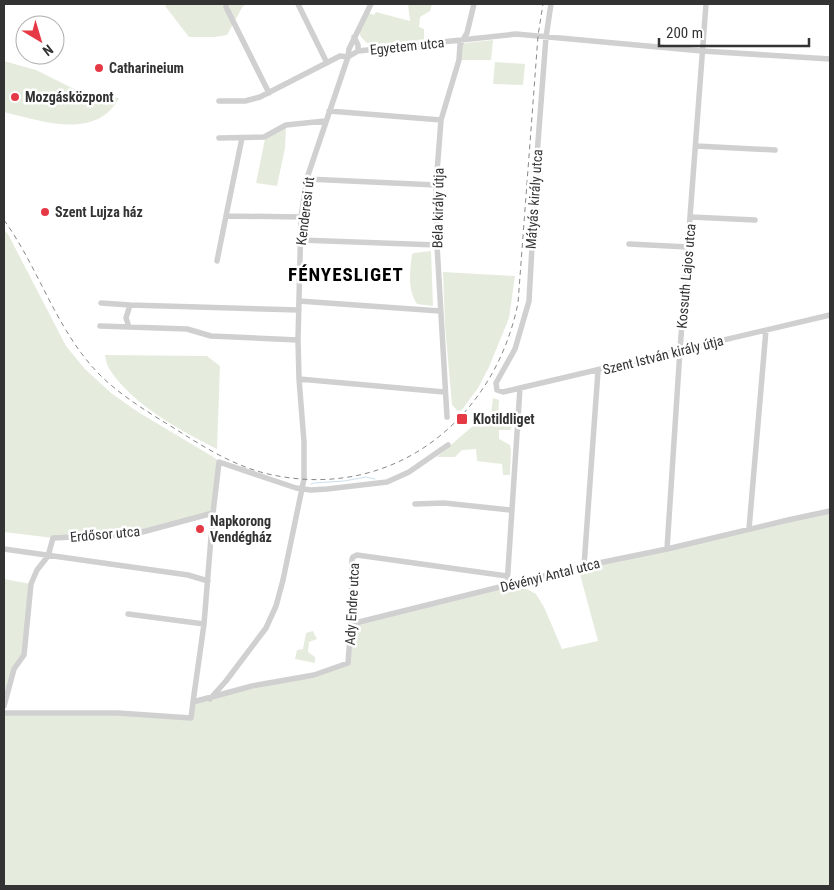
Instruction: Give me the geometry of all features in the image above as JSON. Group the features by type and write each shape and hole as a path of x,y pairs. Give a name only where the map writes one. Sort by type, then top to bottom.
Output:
{"street":[{"path":"298,4 327,63"},
{"name":"Kenderesi út","path":"210,699 266,628 276,606 302,490 304,442 298,340 301,217 307,179 348,57 349,49 371,4"},
{"name":"Béla király útja","path":"447,417 440,311 436,185 442,120 459,60 460,45 467,33 474,4"},
{"name":"Mátyás király utca","path":"496,388 497,381 515,350 529,301 534,192 546,37 551,4"},
{"name":"Kossuth Lajos utca","path":"667,549 706,4"},
{"path":"226,7 269,93"},
{"name":"Egyetem utca","path":"219,101 245,100 269,93 340,56 348,57 358,51 511,34 702,51 830,58"},
{"path":"354,37 358,45 358,51"},
{"path":"330,111 442,120"},
{"path":"219,138 264,138 286,125 326,121"},
{"path":"217,261 242,138"},
{"path":"696,146 775,150"},
{"path":"307,179 436,185"},
{"path":"226,216 301,217"},
{"path":"691,217 755,220"},
{"path":"300,240 437,245"},
{"path":"629,244 688,247"},
{"path":"299,301 440,311"},
{"path":"101,303 299,310"},
{"path":"129,327 126,318 130,305"},
{"name":"Szent István király útja","path":"496,388 502,392 830,315"},
{"path":"100,326 186,329 211,336 298,340"},
{"path":"749,529 766,330"},
{"path":"584,566 598,371"},
{"path":"299,379 444,392"},
{"path":"507,585 520,388"},
{"path":"4,713 118,713 191,718 204,624 219,462 302,490 327,489 387,482 409,472 448,446"},
{"path":"415,504 444,503 511,510"},
{"name":"Dévényi Antal utca","path":"351,624 584,566 830,512"},
{"name":"Erdősor utca","path":"4,706 14,669 24,655 31,584 37,570 48,556 53,538 135,534 213,514"},
{"path":"4,549 188,575 208,581"},
{"name":"Ady Endre utca","path":"210,699 276,681 314,675 348,663 352,559 358,555 507,576"},
{"path":"128,614 204,624"},
{"path":"226,681 229,694"},
{"path":"194,702 210,699"}],"shaded area":[{"path":"168,4 247,4 243,6 227,35 189,37 165,6"},
{"path":"408,4 432,4 430,11 420,17 419,27 424,29 424,40 373,44 367,43 361,37 359,32 369,13 374,15 376,12 410,21"},
{"path":"493,40 491,60 459,60 461,48 465,43"},
{"path":"4,61 36,70 82,93 119,98 109,111 97,120 82,124 51,123 4,112"},
{"path":"495,62 525,64 523,85 493,84"},
{"path":"286,127 285,148 277,186 256,183 265,139"},
{"path":"4,229 66,346 85,369 111,393 138,412 219,462 213,513 135,534 53,538 4,532"},
{"path":"431,251 433,306 417,304 410,280 412,254"},
{"path":"443,272 515,276 509,318 489,367 478,388 461,411 452,405 445,326"},
{"path":"105,355 207,356 220,366 217,449 188,434 144,406 120,383 109,368"},
{"path":"493,398 499,400 498,421 512,423 511,430 499,430 499,439 510,445 510,475 503,475 502,464 477,461 476,449 462,450 455,457 437,457 474,425 490,417"},
{"path":"830,512 830,886 4,886 4,713 86,712 191,718 193,702 314,675 348,663 351,624 516,583 536,594 544,607 562,649 598,641 578,567"},
{"path":"4,579 31,584 24,655 14,669 4,706"},
{"path":"313,631 317,639 309,642 308,652 315,657 315,663 295,659 297,650 303,649 306,633"}],"waterway":[{"path":"311,484 366,477 375,479"}],"railway":[{"path":"4,220 17,239 61,321 86,360 102,377 126,397 195,441 235,463 278,476 322,480 362,474 400,461 434,440 463,414 488,381 506,344 518,303 538,36 543,4"}],"place":[{"name":"Catharineium","path":"99,68"},
{"name":"Mozgásközpont","path":"15,97"},
{"name":"Szent Lujza ház","path":"45,212"},
{"name":"Klotildliget","path":"462,419"},
{"name":"Napkorong Vendégház","path":"200,529"}],"district":[{"name":"FÉNYESLIGET","path":"346,274"}]}
